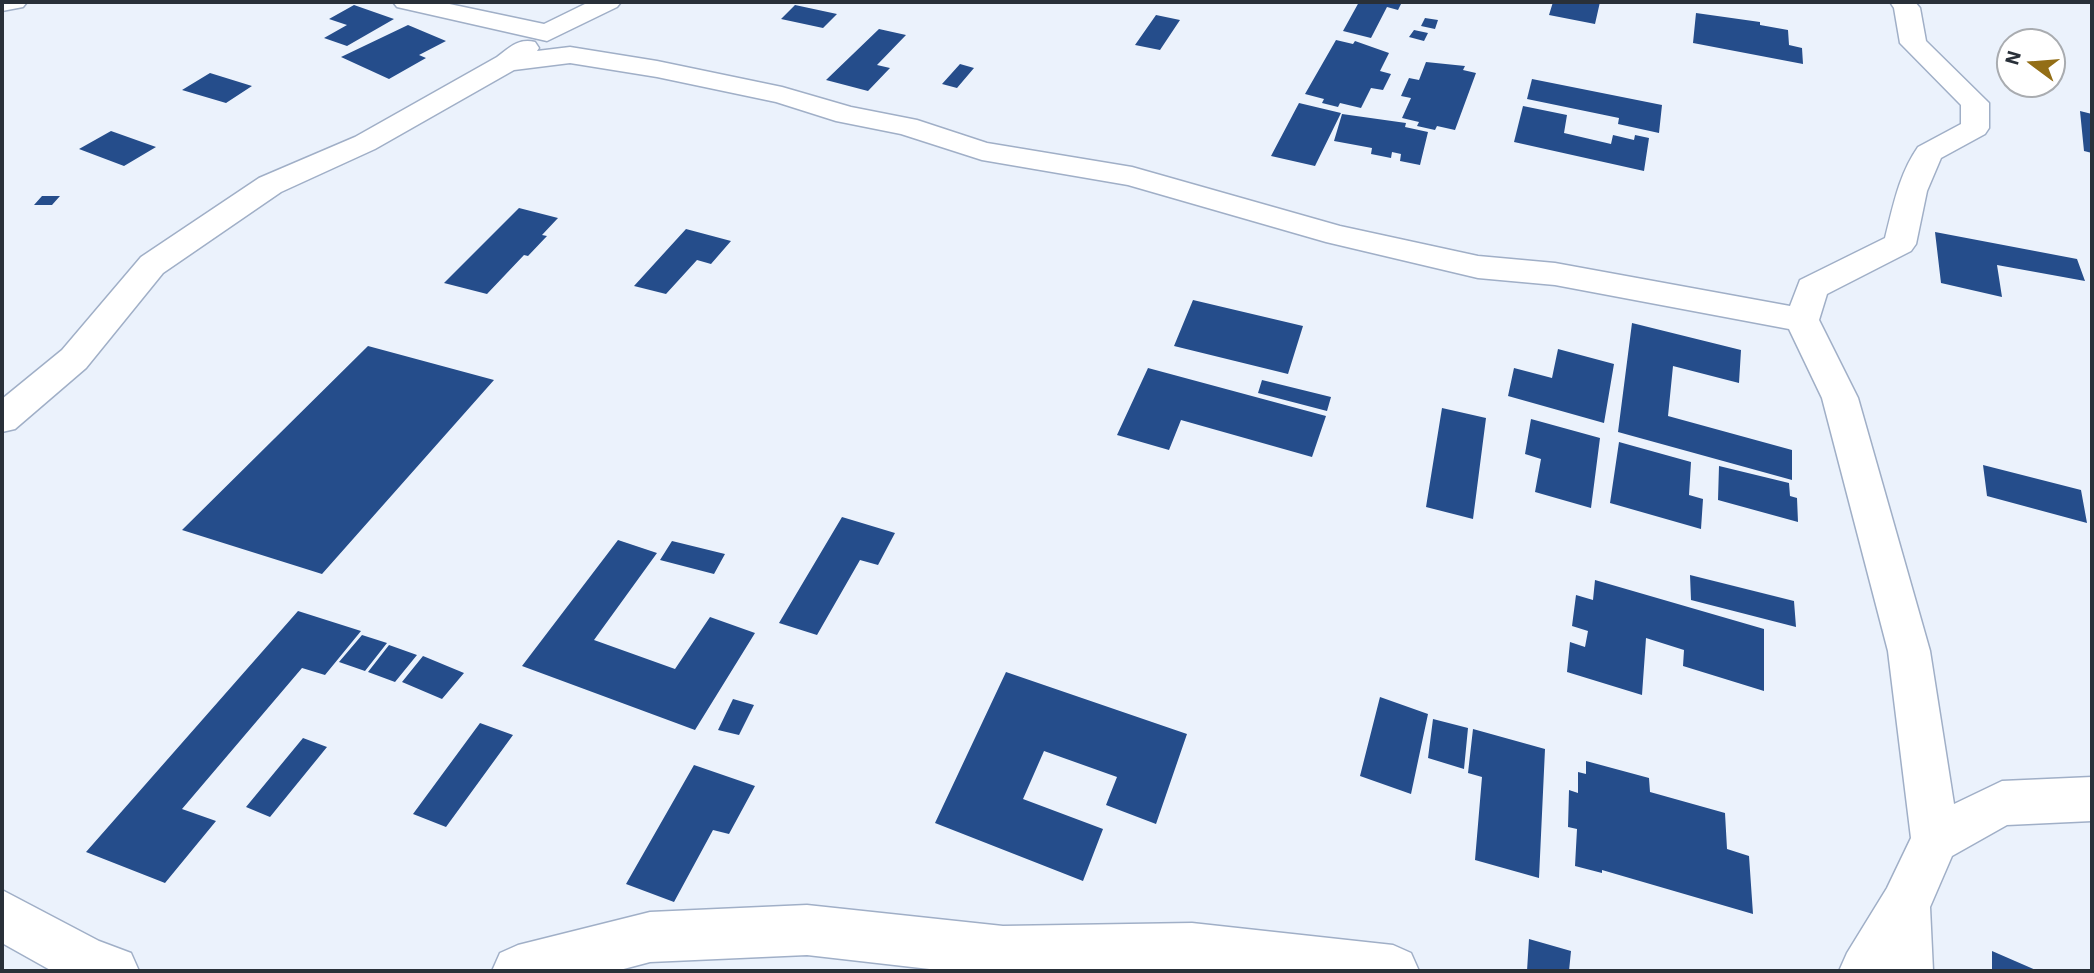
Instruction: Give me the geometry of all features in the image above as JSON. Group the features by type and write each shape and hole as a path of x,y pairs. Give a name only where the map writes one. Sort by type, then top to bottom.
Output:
{"street":[{"path":"2,3 14,2"},
{"path":"406,2 547,33"},
{"path":"2,419 74,359 152,265 270,185 365,144 507,63 547,33 608,2"},
{"path":"1865,971 1905,906 1935,839 1909,651 1840,398 1802,320 1812,288 1900,244 1912,191 1928,153 1975,128 1975,103 1913,43 1907,8 1903,2"},
{"path":"507,63 570,55 657,69 782,96 846,115 907,126 982,152 1132,176 1337,236 1478,267 1555,274 1802,320"},
{"path":"1935,839 2002,803 2092,799"},
{"path":"1905,906 1907,971"},
{"path":"2,915 89,964 113,971"},
{"path":"518,971 650,937 807,930 1003,952 1192,949 1393,971"}],"building":[{"path":"1359,2 1402,2 1398,10 1387,7 1371,38 1343,31"},
{"path":"1553,2 1600,2 1595,24 1549,15"},
{"path":"354,5 394,19 347,46 324,38 347,25 329,19"},
{"path":"795,5 837,14 823,28 781,19"},
{"path":"1696,13 1760,22 1760,25 1788,30 1789,45 1802,48 1803,64 1693,43"},
{"path":"1156,15 1180,20 1160,50 1135,45"},
{"path":"1425,18 1438,20 1435,29 1421,26"},
{"path":"408,25 446,41 419,55 426,58 389,79 341,57"},
{"path":"879,29 906,35 877,65 890,68 868,91 826,80"},
{"path":"1414,30 1428,33 1424,41 1409,37"},
{"path":"1336,40 1353,44 1355,41 1389,53 1380,71 1391,74 1383,90 1371,88 1361,108 1340,103 1338,107 1322,103 1324,99 1305,94"},
{"path":"1426,62 1465,66 1463,70 1476,73 1455,130 1417,126 1419,122 1402,118 1411,98 1401,96 1409,78 1419,80"},
{"path":"960,64 974,68 957,88 942,84"},
{"path":"210,73 252,86 226,103 182,90"},
{"path":"1532,79 1662,105 1659,133 1618,124 1619,118 1527,99"},
{"path":"1299,103 1341,113 1315,166 1271,156"},
{"path":"1523,106 1567,115 1564,133 1611,144 1613,135 1634,140 1635,135 1649,138 1644,171 1514,142"},
{"path":"2080,111 2092,114 2092,153 2084,151"},
{"path":"1342,114 1406,123 1405,127 1428,132 1420,165 1400,161 1401,154 1392,152 1391,158 1371,154 1372,148 1334,141"},
{"path":"111,131 156,147 124,166 79,149"},
{"path":"42,196 60,196 52,205 34,205"},
{"path":"519,208 558,218 542,235 547,236 528,256 524,255 487,294 444,283"},
{"path":"686,229 731,241 711,264 697,260 666,294 634,286"},
{"path":"1935,232 2077,259 2085,281 1997,265 2002,297 1941,283"},
{"path":"1193,300 1303,326 1288,374 1174,346"},
{"path":"1632,323 1741,350 1739,383 1673,366 1668,416 1792,450 1792,480 1618,432"},
{"path":"368,346 494,380 322,574 182,530"},
{"path":"1558,349 1614,364 1604,423 1508,396 1514,368 1552,378"},
{"path":"1148,368 1326,416 1312,457 1181,420 1169,450 1117,435"},
{"path":"1262,380 1331,397 1327,411 1258,393"},
{"path":"1442,408 1486,418 1473,519 1426,507"},
{"path":"1531,419 1600,438 1591,508 1535,492 1541,459 1525,454"},
{"path":"1619,442 1691,462 1689,495 1703,499 1701,529 1610,503"},
{"path":"1983,465 2081,490 2087,523 1987,496"},
{"path":"1719,466 1789,483 1790,496 1797,498 1798,522 1718,500"},
{"path":"842,517 895,533 878,565 860,560 817,635 779,623"},
{"path":"618,540 657,553 594,640 675,669 710,617 755,633 695,730 522,666"},
{"path":"672,541 725,554 714,574 660,560"},
{"path":"1690,575 1794,601 1796,627 1691,600"},
{"path":"1595,580 1764,629 1764,691 1683,666 1684,650 1646,638 1642,695 1567,672 1570,642 1585,647 1588,631 1572,626 1576,595 1593,600"},
{"path":"298,611 361,631 325,675 302,668 182,809 216,821 165,883 86,852"},
{"path":"362,635 387,643 365,671 339,662"},
{"path":"389,645 417,655 395,682 368,672"},
{"path":"423,656 464,673 442,699 402,682"},
{"path":"1006,672 1187,734 1156,824 1106,805 1117,777 1044,751 1023,799 1103,829 1083,881 935,823"},
{"path":"1380,697 1428,714 1411,794 1360,776"},
{"path":"733,699 754,705 739,735 718,730"},
{"path":"1433,719 1468,728 1464,769 1428,758"},
{"path":"480,723 513,735 446,827 413,814"},
{"path":"1473,729 1545,749 1539,878 1475,860 1482,777 1468,773"},
{"path":"303,738 327,747 270,817 246,807"},
{"path":"1586,761 1649,778 1650,792 1725,813 1727,849 1749,856 1753,914 1602,870 1602,873 1575,866 1577,829 1568,827 1569,790 1578,793 1578,772 1586,774"},
{"path":"694,765 755,786 729,834 713,830 674,902 626,884"},
{"path":"1529,939 1571,951 1569,971 1527,971"},
{"path":"1992,951 2038,971 1992,971"}]}
